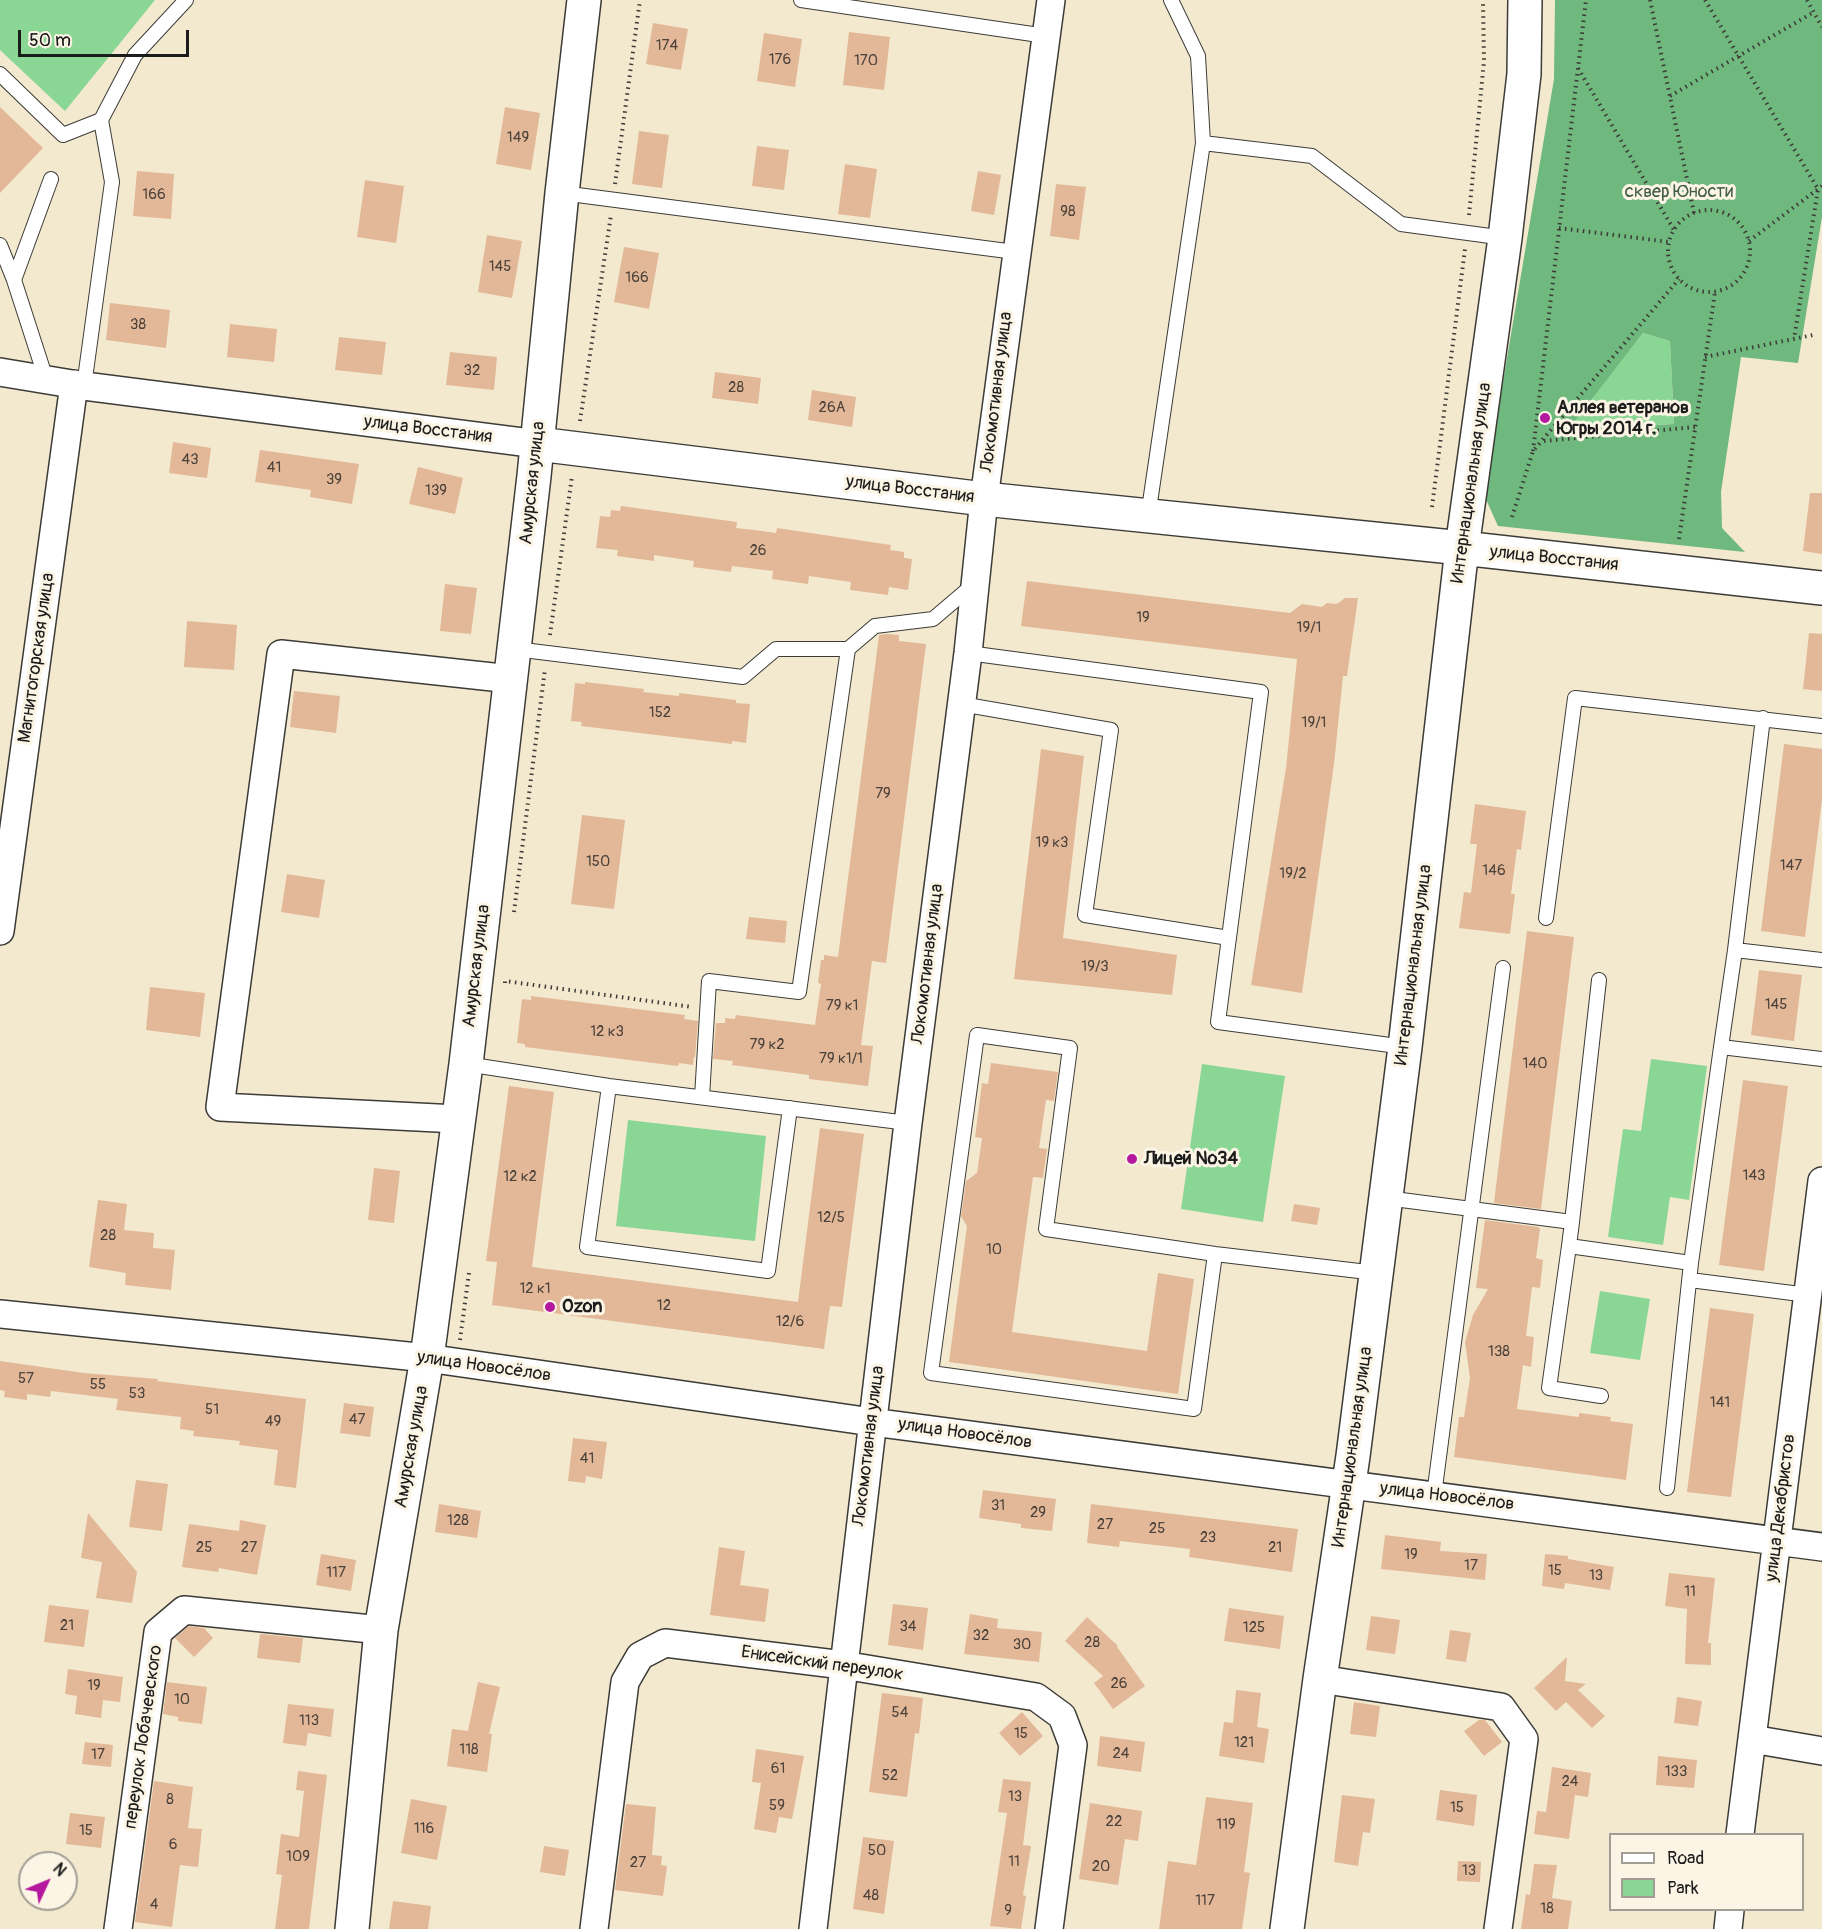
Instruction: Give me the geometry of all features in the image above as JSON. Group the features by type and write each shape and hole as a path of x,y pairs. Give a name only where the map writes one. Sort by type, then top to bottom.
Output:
{"street":[{"name":"Амурская улица","path":"352,1929 381,1630 442,1360 457,1119 466,1064 538,444 562,192 584,0"},
{"name":"Локомотивная улица","path":"813,1929 908,1123 968,653 973,585 1015,252 1051,0"},
{"name":"Интернациональная улица","path":"1287,1929 1320,1679 1349,1485 1386,1198 1462,548 1505,238 1524,74 1525,0"},
{"name":"улица Восстания","path":"0,372 79,385 984,499 1822,588"},
{"name":"Магнитогорская улица","path":"0,931 79,385"},
{"path":"457,1119 220,1107 281,654 513,664"},
{"name":"улица Декабристов","path":"1740,1833 1822,1181"},
{"name":"улица Новосёлов","path":"0,1314 442,1360 872,1422 1822,1547"},
{"name":"переулок Лобачевского","path":"118,1929 158,1632 184,1610 381,1630"},
{"name":"Енисейский переулок","path":"594,1929 625,1682 640,1656 665,1643 843,1665 1036,1697 1062,1716 1073,1745 1049,1929"},
{"path":"1320,1679 1501,1707 1524,1739 1498,1929"},
{"path":"1752,1739 1822,1751"},
{"path":"1728,1929 1730,1911"}],"lane":[{"path":"79,385 112,182 101,120 135,55 186,0"},
{"path":"801,0 1046,36"},
{"path":"1148,516 1203,143 1198,56 1172,0"},
{"path":"0,74 63,135 101,120"},
{"path":"1203,143 1311,156 1401,224 1505,238"},
{"path":"15,280 51,179"},
{"path":"562,192 1015,252"},
{"path":"0,245 15,280 45,379"},
{"path":"513,664 547,652 743,677 776,649 848,649 875,626 933,619 973,585"},
{"path":"702,1097 709,981 799,992 848,649"},
{"path":"968,653 1261,692 1218,1022 1405,1047"},
{"path":"1546,918 1575,698 1822,726"},
{"path":"961,704 1112,730 1084,915 1229,938"},
{"path":"1667,1488 1691,1263 1735,950 1762,718"},
{"path":"1735,950 1822,960"},
{"path":"1434,1495 1503,968"},
{"path":"1599,980 1572,1222 1549,1388 1602,1395"},
{"path":"1215,1254 1194,1409 931,1372 977,1035 1070,1048 1046,1229 1215,1254 1376,1273"},
{"path":"1721,1047 1822,1059"},
{"path":"466,1064 609,1086 908,1123"},
{"path":"609,1086 587,1247 768,1271 790,1108"},
{"path":"1386,1198 1572,1222"},
{"path":"1569,1246 1691,1263"},
{"path":"1689,1280 1808,1295"}],"path":[{"path":"513,922 547,652 640,0"},
{"path":"1432,507 1467,233 1484,61 1483,0"},
{"path":"1512,518 1533,451 1586,0"},
{"path":"1650,0 1694,213"},
{"path":"1705,0 1820,188 1794,339"},
{"path":"1807,0 1822,27"},
{"path":"1670,96 1814,12"},
{"path":"1578,67 1674,230"},
{"path":"1749,241 1820,188"},
{"path":"1708,210 1727,215 1743,228 1749,241 1750,255 1746,268 1739,279 1728,288 1715,292 1702,292 1690,287 1679,279 1670,262 1669,242 1674,230 1694,213 1708,210"},
{"path":"1559,228 1669,242"},
{"path":"1533,451 1679,279"},
{"path":"1678,539 1715,292"},
{"path":"1706,357 1813,335"},
{"path":"1542,441 1695,427"},
{"path":"504,992 507,969"},
{"path":"505,981 707,1009"},
{"path":"442,1360 469,1268"}],"green space":[{"path":"0,0 155,0 65,111 0,50"},
{"name":"сквер Юности","path":"1555,0 1822,0 1822,217 1798,363 1741,357 1721,492 1722,528 1745,552 1498,526 1484,495 1554,79","holes":["1643,333 1670,341 1674,424 1568,430"]},
{"path":"1643,333 1670,341 1674,424 1567,430"},
{"path":"1651,1059 1707,1066 1689,1200 1670,1197 1663,1245 1608,1237 1623,1129 1641,1131"},
{"path":"1202,1064 1285,1076 1263,1222 1181,1209"},
{"path":"628,1120 766,1136 755,1241 616,1226"},
{"path":"1600,1291 1650,1299 1640,1360 1590,1353"}],"building":[{"path":"653,23 688,29 681,70 646,64"},
{"path":"849,32 890,37 884,90 843,85"},
{"path":"764,33 802,39 795,87 757,81"},
{"path":"0,107 43,148 0,193"},
{"path":"505,107 540,113 531,170 496,164"},
{"path":"639,131 669,135 662,188 632,184"},
{"path":"757,146 789,150 784,190 752,186"},
{"path":"845,164 877,169 870,218 838,214"},
{"path":"137,171 174,174 171,219 133,216"},
{"path":"978,171 1001,175 994,215 971,211"},
{"path":"365,180 404,186 396,243 357,237"},
{"path":"1056,184 1086,187 1079,240 1050,236"},
{"path":"487,235 522,241 512,298 478,292"},
{"path":"624,247 659,253 649,309 614,302"},
{"path":"110,303 170,310 166,348 106,340"},
{"path":"230,324 277,329 274,362 227,357"},
{"path":"339,337 386,342 382,375 335,370"},
{"path":"450,352 497,357 494,390 446,385"},
{"path":"715,372 761,378 758,404 712,398"},
{"path":"812,390 856,397 852,427 808,420"},
{"path":"173,442 211,448 207,478 169,473"},
{"path":"260,450 359,464 352,504 310,497 311,490 255,482"},
{"path":"418,467 463,478 455,514 409,504"},
{"path":"1810,493 1822,493 1822,554 1803,551"},
{"path":"621,506 737,522 736,528 776,533 777,528 891,545 890,550 904,552 904,558 912,559 908,590 889,587 888,595 850,590 851,582 809,576 808,584 772,579 773,571 732,566 731,572 693,567 694,561 654,555 654,561 617,556 618,550 596,548 600,516 610,517 611,510 620,511"},
{"path":"1027,581 1290,613 1302,604 1322,607 1327,603 1337,604 1345,598 1358,598 1347,676 1343,676 1334,764 1302,993 1251,985 1286,768 1297,659 1021,626"},
{"path":"445,584 477,588 471,634 440,631"},
{"path":"187,621 237,625 234,670 184,667"},
{"path":"1809,633 1822,634 1822,691 1803,689"},
{"path":"879,635 899,635 899,641 926,644 886,963 872,961 861,1045 873,1046 868,1086 809,1079 809,1075 732,1065 733,1061 713,1059 716,1023 725,1023 725,1018 735,1019 736,1015 815,1025 821,984 818,983 821,960 824,960 824,955 838,957"},
{"path":"585,682 644,689 643,692 679,696 679,693 736,700 736,703 750,704 746,743 732,741 732,744 581,726 582,722 571,721 575,683 585,684"},
{"path":"294,691 340,696 336,733 290,727"},
{"path":"1784,744 1822,749 1822,800 1805,937 1761,931"},
{"path":"1041,749 1084,756 1063,938 1177,955 1172,995 1014,979"},
{"path":"1475,804 1526,811 1521,850 1517,849 1511,894 1515,894 1510,934 1459,928 1464,892 1471,893 1477,844 1470,844"},
{"path":"582,815 625,820 614,909 571,904"},
{"path":"287,874 325,880 319,918 281,912"},
{"path":"749,917 787,921 785,943 746,939"},
{"path":"1527,931 1574,937 1541,1209 1494,1203"},
{"path":"1759,970 1802,975 1794,1041 1751,1035"},
{"path":"150,987 205,993 200,1037 146,1030"},
{"path":"531,996 685,1015 684,1019 698,1021 693,1065 679,1063 678,1066 525,1047 525,1044 517,1043 522,999 531,1000"},
{"path":"991,1063 1058,1072 1054,1101 1046,1100 1039,1148 1047,1149 1043,1178 1033,1177 1012,1332 1147,1351 1158,1273 1194,1279 1178,1394 949,1362 967,1226 961,1216 966,1181 977,1173 982,1138 975,1137 982,1083 988,1084"},
{"path":"1743,1080 1788,1086 1764,1271 1719,1265"},
{"path":"509,1086 554,1092 532,1267 798,1302 820,1128 864,1134 842,1307 830,1306 824,1349 492,1305 497,1262 486,1261"},
{"path":"374,1168 400,1171 394,1223 368,1220"},
{"path":"98,1200 127,1204 124,1230 154,1233 153,1248 175,1250 171,1290 125,1285 126,1273 89,1267"},
{"path":"1294,1204 1320,1208 1317,1225 1291,1221"},
{"path":"1485,1220 1540,1229 1536,1258 1543,1260 1540,1288 1532,1287 1526,1336 1534,1337 1531,1367 1523,1365 1517,1409 1579,1417 1579,1413 1611,1417 1610,1421 1633,1424 1626,1480 1454,1457 1459,1417 1464,1417 1470,1378 1465,1342 1473,1315 1488,1289 1476,1288"},
{"path":"1710,1308 1754,1314 1731,1497 1687,1492"},
{"path":"0,1361 306,1399 296,1488 274,1485 278,1450 239,1445 240,1441 193,1436 194,1431 180,1429 181,1417 116,1410 118,1399 51,1391 50,1397 27,1394 27,1400 4,1397 5,1391 0,1390"},
{"path":"344,1403 374,1407 370,1437 340,1433"},
{"path":"573,1438 607,1442 602,1479 586,1476 585,1483 568,1481"},
{"path":"136,1480 168,1484 162,1531 129,1527"},
{"path":"983,1490 1056,1499 1052,1531 1021,1528 1021,1524 979,1518"},
{"path":"439,1504 481,1511 477,1538 435,1532"},
{"path":"1091,1504 1298,1529 1292,1572 1189,1557 1190,1549 1120,1541 1119,1547 1087,1543"},
{"path":"88,1513 137,1572 132,1603 96,1598 102,1562 81,1558"},
{"path":"240,1520 266,1525 257,1575 219,1568 218,1572 182,1567 189,1524 239,1531"},
{"path":"1385,1535 1441,1542 1440,1551 1487,1554 1485,1580 1381,1569"},
{"path":"719,1547 745,1551 740,1585 769,1589 765,1622 710,1615"},
{"path":"321,1554 356,1560 351,1591 316,1585"},
{"path":"1545,1554 1568,1556 1568,1559 1614,1567 1610,1590 1565,1583 1564,1589 1542,1586"},
{"path":"1669,1573 1715,1578 1708,1643 1711,1643 1711,1665 1685,1664 1687,1609 1665,1606"},
{"path":"893,1604 928,1608 923,1650 888,1645"},
{"path":"49,1605 89,1610 84,1647 44,1642"},
{"path":"1229,1608 1284,1616 1280,1649 1224,1641"},
{"path":"970,1614 998,1619 997,1628 1042,1632 1039,1662 964,1654"},
{"path":"1371,1616 1400,1620 1395,1654 1366,1650"},
{"path":"1087,1617 1118,1646 1145,1686 1113,1709 1094,1683 1103,1676 1065,1641"},
{"path":"189,1626 204,1628 213,1638 194,1657 175,1638"},
{"path":"1450,1630 1471,1633 1466,1662 1446,1659"},
{"path":"260,1634 303,1638 300,1663 257,1658"},
{"path":"1567,1657 1565,1681 1586,1684 1578,1690 1605,1716 1592,1728 1566,1702 1556,1711 1534,1688"},
{"path":"68,1669 123,1677 120,1702 103,1700 101,1718 75,1714 77,1696 65,1694"},
{"path":"167,1682 207,1687 202,1724 178,1721 178,1717 163,1714"},
{"path":"478,1682 500,1687 489,1734 492,1734 487,1772 447,1766 452,1729 468,1731"},
{"path":"1236,1690 1261,1693 1257,1727 1269,1729 1264,1763 1219,1756 1224,1722 1233,1723"},
{"path":"882,1693 923,1698 919,1734 915,1733 907,1797 869,1792"},
{"path":"1677,1697 1702,1701 1698,1726 1674,1723"},
{"path":"1354,1702 1380,1706 1376,1737 1350,1734"},
{"path":"288,1704 334,1709 331,1737 308,1733 306,1746 283,1743"},
{"path":"1022,1712 1043,1736 1020,1756 999,1733"},
{"path":"1479,1720 1485,1720 1502,1742 1484,1756 1464,1731"},
{"path":"1100,1736 1145,1742 1141,1772 1097,1766"},
{"path":"85,1742 113,1745 111,1767 82,1764"},
{"path":"756,1749 804,1756 792,1819 779,1817 776,1833 754,1829 761,1783 752,1782"},
{"path":"1658,1756 1697,1760 1694,1788 1656,1785"},
{"path":"1552,1767 1591,1773 1588,1797 1575,1795 1569,1839 1534,1834 1537,1811 1546,1812"},
{"path":"298,1771 327,1775 309,1929 275,1929 282,1875 276,1874 281,1834 299,1837 304,1791 296,1790"},
{"path":"1003,1779 1031,1782 1023,1845 1031,1846 1023,1895 1026,1896 1021,1929 990,1926 1007,1813 998,1812"},
{"path":"154,1781 193,1787 188,1828 202,1829 198,1867 180,1865 172,1927 135,1922"},
{"path":"1440,1790 1477,1795 1474,1826 1436,1820"},
{"path":"1342,1795 1375,1799 1370,1833 1363,1832 1358,1866 1334,1862"},
{"path":"1206,1797 1253,1803 1244,1872 1250,1873 1242,1929 1159,1929 1168,1861 1196,1865"},
{"path":"411,1799 447,1806 437,1860 401,1853"},
{"path":"1090,1803 1142,1811 1138,1841 1125,1839 1118,1885 1079,1879"},
{"path":"626,1804 656,1807 652,1855 662,1856 661,1865 667,1866 663,1896 615,1890"},
{"path":"70,1813 105,1817 101,1848 66,1844"},
{"path":"863,1837 894,1841 884,1914 853,1909"},
{"path":"544,1846 569,1850 565,1876 540,1872"},
{"path":"1458,1861 1481,1862 1480,1882 1457,1881"},
{"path":"1534,1864 1557,1865 1552,1898 1572,1901 1568,1929 1521,1929 1526,1894 1530,1895"},
{"path":"393,1901 431,1906 428,1929 389,1929"}],"place":[{"name":"Аллея ветеранов Югры 2014 г.","path":"1545,418"},
{"name":"Лицей №34","path":"1132,1159"},
{"name":"Ozon","path":"550,1307"}]}
